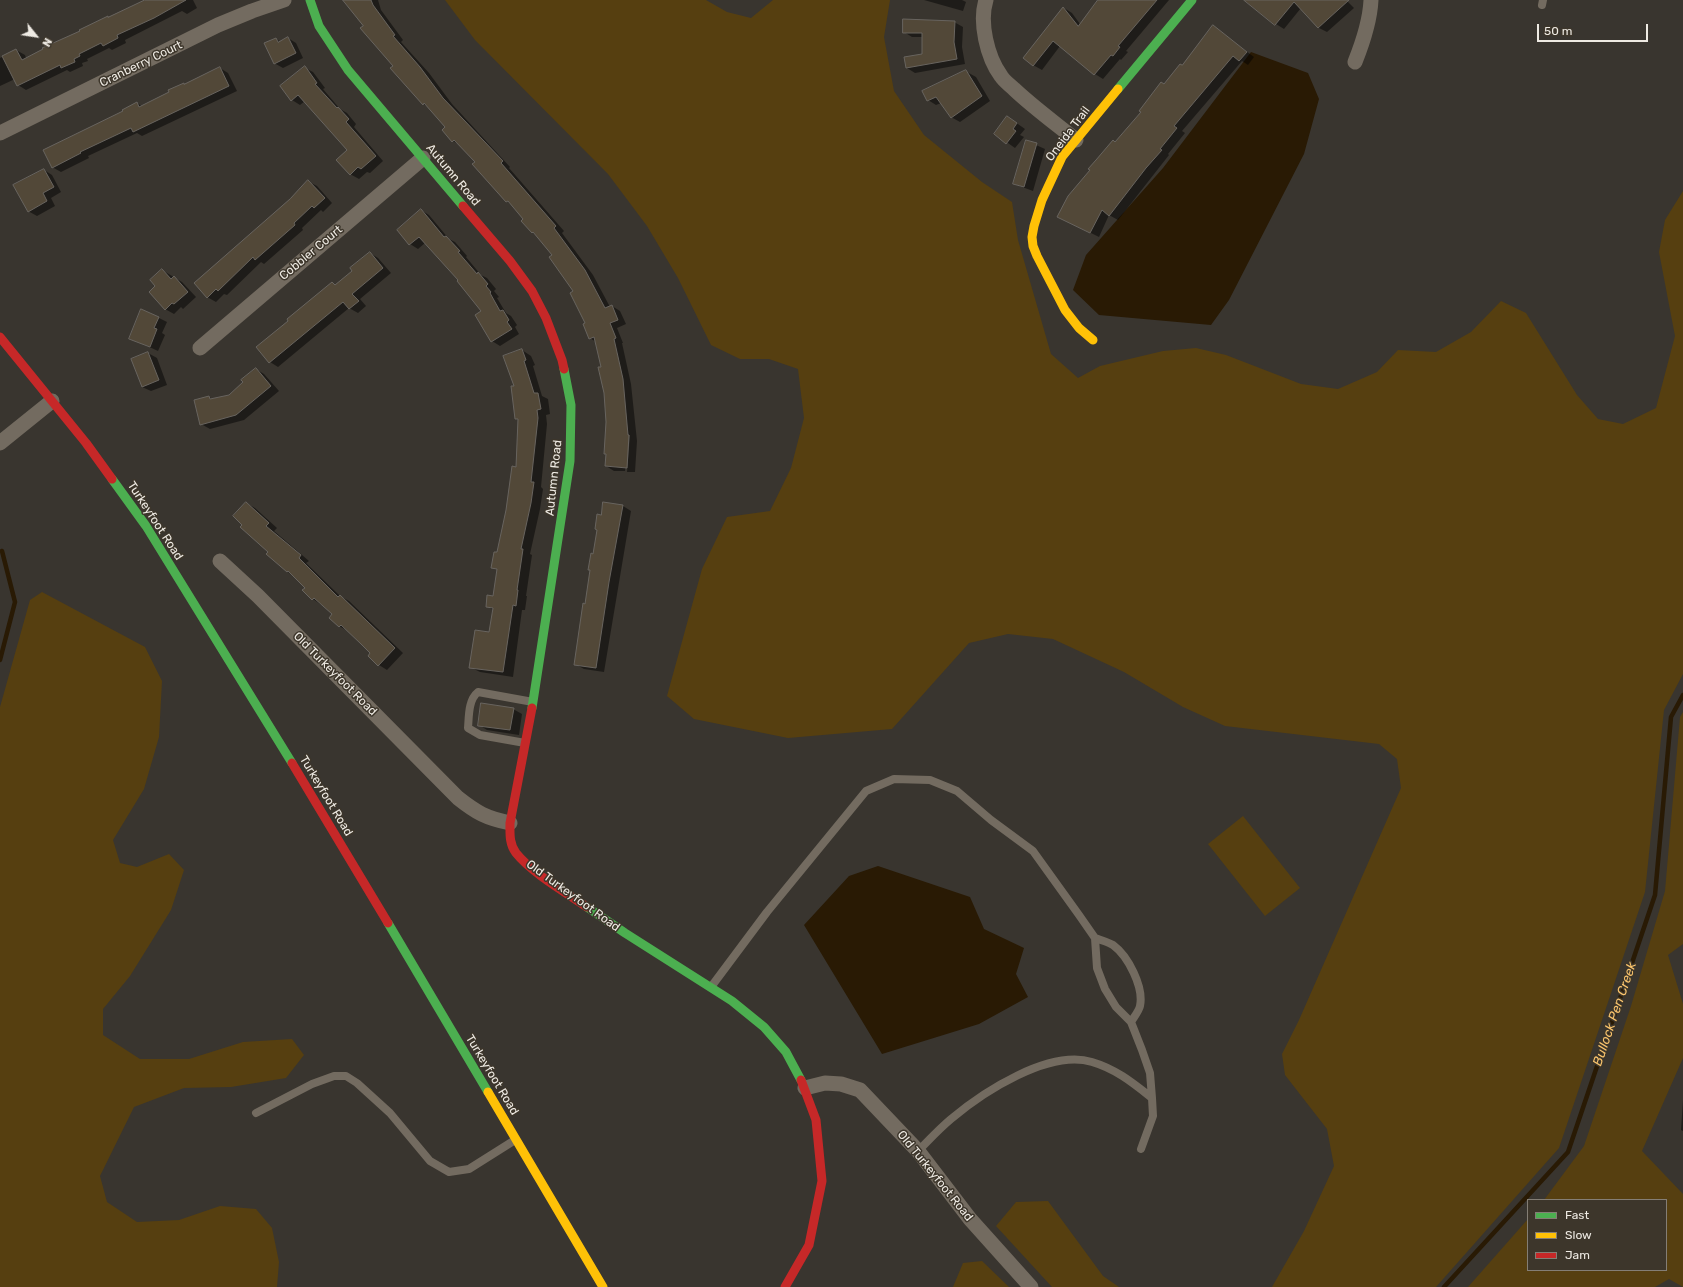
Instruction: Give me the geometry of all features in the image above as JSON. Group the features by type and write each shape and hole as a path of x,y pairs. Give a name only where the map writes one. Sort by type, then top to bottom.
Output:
{"street":[{"name":"Cranberry Court","path":"0,133 218,25 284,0"},
{"name":"Autumn Road","path":"310,0 319,26 348,70 510,261 532,291 546,318 562,360 571,405 570,461 534,703 510,823"},
{"path":"986,0 983,10 983,29 990,53 1001,76 1022,96 1076,140"},
{"name":"Oneida Trail","path":"1093,340 1077,328 1067,315 1032,245 1033,227 1037,213 1062,157 1192,0"},
{"path":"1355,62 1364,40 1371,0"},
{"name":"Cobbler Court","path":"200,348 423,158"},
{"name":"Turkeyfoot Road","path":"0,337 90,449 146,526 345,850 603,1287"},
{"path":"0,444 52,402"},
{"name":"Old Turkeyfoot Road","path":"220,561 258,596 458,798 476,812 492,820 510,823 510,839 515,852 538,873 626,933 732,1001 764,1027 786,1052 805,1088 816,1120 822,1181 809,1245 785,1287"},
{"name":"Old Turkeyfoot Road","path":"805,1088 825,1083 836,1083 860,1090 918,1151 970,1219 1031,1287"}],"lane":[{"path":"526,744 480,735 468,728 470,708 474,695 478,692 534,703"},
{"path":"710,988 767,912 866,791 894,779 930,780 957,791 991,820 1033,851 1095,938 1097,968 1105,989 1116,1007 1131,1022 1150,1074 1153,1116 1141,1149"},
{"path":"1095,938 1112,945 1125,959 1136,976 1141,992 1140,1007 1131,1022"},
{"path":"918,1151 951,1119 998,1085 1044,1065 1067,1059 1092,1062 1125,1076 1152,1098"},
{"path":"256,1113 312,1084 334,1076 346,1076 357,1083 390,1112 419,1150 430,1161 449,1172 469,1169 516,1140"}],"shaded area":[{"path":"445,0 706,0 727,12 751,18 773,0 890,0 884,37 894,91 924,135 982,182 1012,202 1018,240 1051,354 1078,378 1100,366 1163,351 1196,348 1226,355 1301,384 1338,389 1377,372 1398,350 1436,352 1471,332 1501,301 1526,313 1577,395 1598,419 1623,424 1656,408 1675,336 1659,252 1665,220 1683,191 1683,674 1664,710 1645,892 1559,1148 1436,1287 1272,1287 1304,1231 1334,1166 1327,1129 1285,1075 1282,1054 1299,1020 1401,788 1397,759 1379,744 1225,726 1183,707 1124,672 1053,639 1008,634 969,643 892,729 788,738 694,719 667,696 702,569 727,517 770,511 791,468 804,418 798,369 769,359 740,359 711,345 678,278 647,226 608,174 475,40"},
{"path":"1251,52 1308,73 1319,99 1304,154 1229,300 1211,325 1099,315 1073,290 1086,255 1163,168"},
{"path":"42,592 145,647 162,681 159,737 144,789 113,840 120,863 137,867 169,854 184,870 171,910 130,976 103,1009 103,1035 140,1059 189,1059 243,1042 292,1039 304,1055 286,1078 231,1087 184,1088 134,1107 100,1176 107,1202 137,1222 179,1220 220,1206 256,1209 272,1228 279,1262 277,1287 0,1287 0,707 30,600"},
{"path":"1683,712 1683,944 1668,955 1683,1004 1683,1058 1642,1151 1683,1194 1683,1287 1669,1279 1655,1287 1468,1287 1527,1220 1527,1271 1667,1271 1667,1199 1545,1199 1584,1146 1631,1006 1665,891 1680,717"},
{"path":"1243,816 1300,888 1265,916 1208,844"},
{"path":"878,866 970,897 984,929 1024,948 1016,974 1028,997 979,1024 882,1054 804,925 849,876"},
{"path":"1048,1201 1103,1276 1119,1287 1052,1287 996,1226 1016,1202"},
{"path":"982,1261 1009,1287 953,1287 963,1263"}],"building":[{"path":"145,0 186,0 154,18 117,35 118,38 103,46 101,43 79,54 80,56 74,59 75,62 61,68 60,65 17,86 2,56 16,49 22,60 43,49 42,48"},
{"path":"343,0 371,0 395,35 393,36 420,67 443,98 503,161 501,163 556,226 554,228 585,270 605,308 612,305 618,320 610,323 616,338 614,339 623,379 629,435 627,468 605,466 606,454 604,454 606,422 604,393 598,367 601,367 594,337 589,339 583,324 585,323 570,293 573,291 549,257 552,255 533,232 532,233 521,221 523,219 508,201 506,202 472,164 475,162 454,140 452,142 442,130 445,127 390,68 393,66 360,28 363,26"},
{"path":"1098,0 1157,0 1118,46 1120,47 1113,56 1111,55 1094,75 1053,41 1033,66 1023,58 1063,7 1078,26"},
{"path":"1244,0 1349,0 1318,28 1294,2 1275,25"},
{"path":"903,19 955,21 954,42 957,59 906,68 904,57 922,54 922,33 903,33"},
{"path":"1213,25 1247,52 1239,61 1233,56 1174,126 1177,128 1160,149 1162,150 1146,168 1109,216 1102,210 1090,233 1057,217 1068,196 1090,170 1088,169 1113,140 1115,142 1141,112 1139,111 1161,82 1164,84 1180,64 1182,65"},
{"path":"288,37 296,53 274,64 264,43 276,38 278,42"},
{"path":"305,66 317,83 315,84 349,119 346,122 376,156 361,169 358,167 350,175 336,160 347,150 298,95 291,101 280,86"},
{"path":"220,67 229,86 133,132 131,128 80,152 81,153 52,168 43,150 123,111 122,110 137,102 139,107 169,92 168,90"},
{"path":"966,70 982,96 951,118 936,97 927,101 922,91"},
{"path":"1007,116 1017,123 1013,129 1016,131 1006,144 994,134"},
{"path":"1026,140 1037,143 1024,187 1013,184"},
{"path":"44,169 54,187 43,193 47,201 28,212 13,185"},
{"path":"308,180 325,198 314,208 312,206 294,223 295,225 255,260 253,257 218,291 216,289 207,298 194,283 290,199"},
{"path":"421,209 444,237 446,236 460,251 458,252 477,274 478,272 488,284 486,286 491,292 490,293 500,311 503,310 509,320 507,322 512,329 491,342 475,315 481,311 457,281 458,280 419,237 409,245 397,230"},
{"path":"370,252 383,268 352,294 359,301 349,309 343,302 269,363 256,347 332,282 335,285 352,271 350,268"},
{"path":"162,269 171,279 174,276 188,292 165,310 149,292 155,286 150,280"},
{"path":"141,309 159,317 154,328 157,329 150,347 129,339"},
{"path":"522,349 526,360 524,361 534,393 538,393 541,409 537,410 538,418 531,482 534,482 521,549 523,549 516,606 513,605 503,672 469,668 475,630 489,632 493,608 486,607 487,595 493,596 497,569 491,568 494,552 497,552 506,510 512,466 516,467 518,419 515,419 511,386 514,386 503,356"},
{"path":"148,352 159,380 142,387 131,359"},
{"path":"256,368 271,386 236,415 200,425 194,400 209,396 210,399 229,395 243,382 241,380"},
{"path":"246,502 269,523 266,526 301,555 299,558 338,597 340,595 395,648 378,666 368,656 370,653 361,644 341,625 339,627 329,618 332,614 314,598 312,600 302,590 305,588 288,571 287,572 266,554 268,552 240,527 242,525 233,516"},
{"path":"603,502 623,505 609,582 596,668 574,665 583,603 585,604 590,570 588,570 591,553 593,554 597,530 595,529 597,514 601,515"},
{"path":"481,703 514,708 510,730 478,726"}],"waterway":[{"path":"0,660 15,602 2,551"},
{"name":"Bullock Pen Creek","path":"1444,1287 1568,1152 1655,895 1671,717 1683,695"}],"traffic: fast":[{"path":"310,0 319,26 348,70 463,206"},
{"path":"1118,89 1192,0"},
{"path":"532,708 570,461 571,405 564,369"},
{"path":"112,479 146,526 292,763"},
{"path":"587,907 732,1001 764,1027 786,1052 801,1080"},
{"path":"388,923 488,1092"}],"traffic: slow":[{"path":"1093,340 1079,328 1065,310 1037,256 1033,246 1032,237 1042,200 1062,157 1118,89"},
{"path":"488,1092 603,1287"}],"traffic: jam":[{"path":"463,206 510,261 532,291 546,318 564,369"},
{"path":"0,337 86,443 112,479"},
{"path":"532,708 510,823 511,842 516,853 531,868 549,882 587,907"},
{"path":"292,763 388,923"},
{"path":"785,1287 809,1245 822,1181 816,1120 801,1080"}]}
